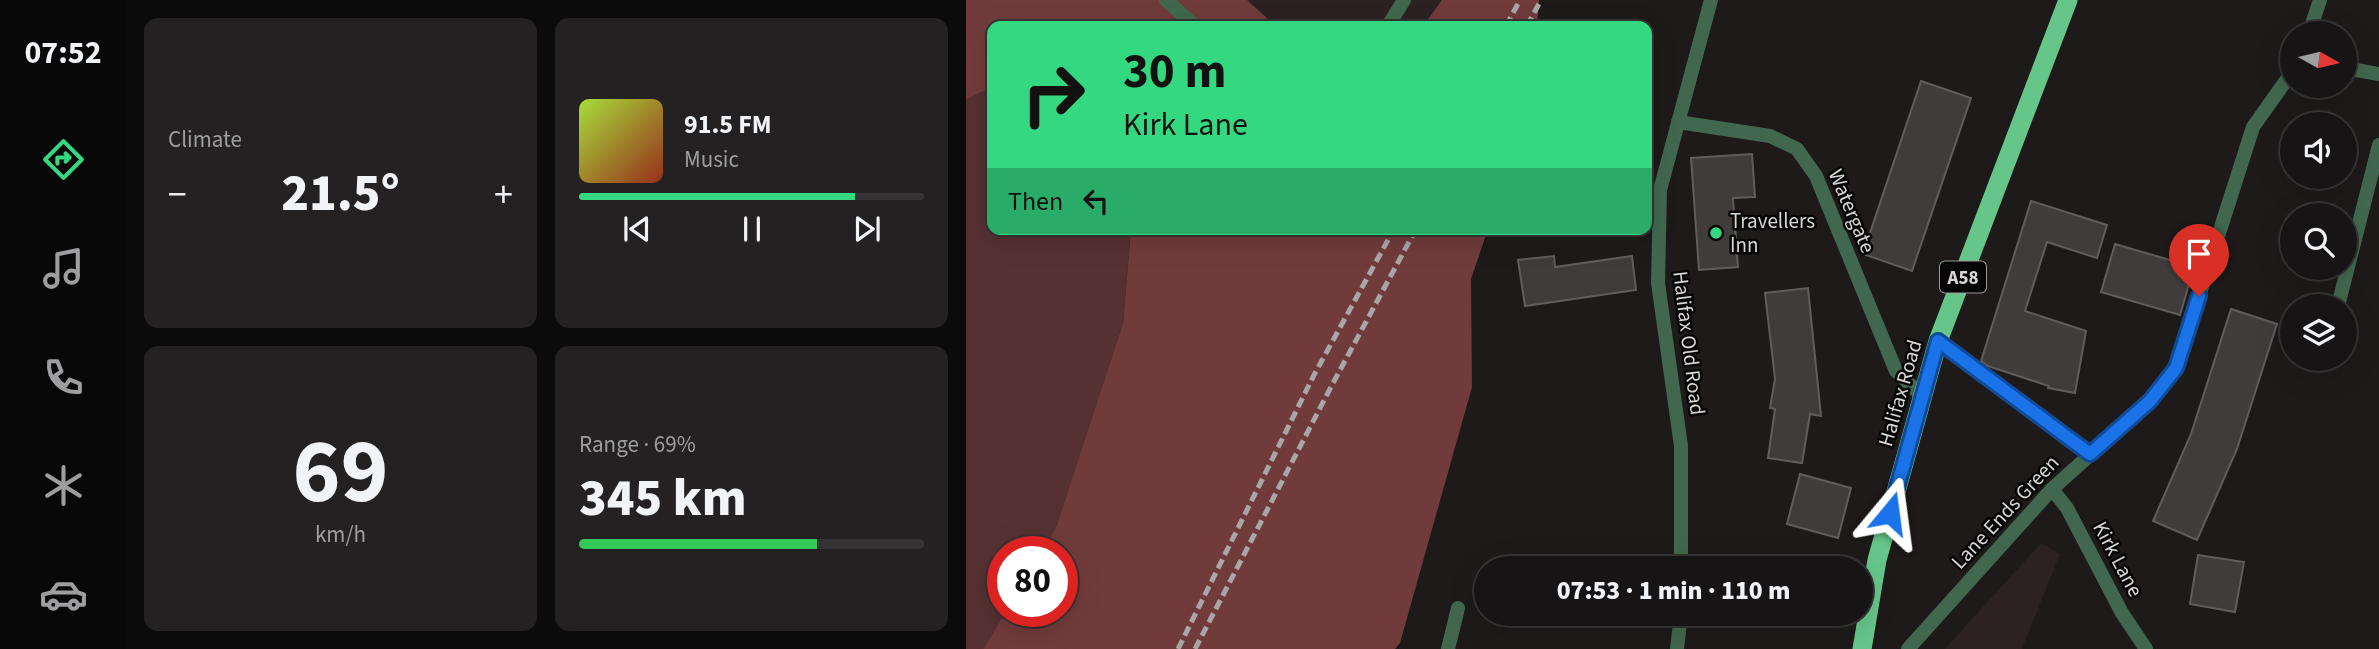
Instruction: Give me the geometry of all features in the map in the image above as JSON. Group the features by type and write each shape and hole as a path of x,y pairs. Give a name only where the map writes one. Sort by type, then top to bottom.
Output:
{"highway":[{"name":"Halifax Road","path":"1862,649 1877,560 1938,341 2068,0"}],"street":[{"path":"1166,0 1189,21"},
{"path":"1391,21 1404,0"},
{"name":"Halifax Old Road","path":"1681,556 1681,446 1658,283 1653,191 1678,122 1711,0"},
{"path":"2313,21 2320,0"},
{"path":"2357,70 2379,74"},
{"name":"Lane Ends Green","path":"1908,649 2052,489 2150,401 2176,368 2253,127 2280,89"},
{"name":"Watergate","path":"1678,122 1770,136 1797,149 1816,176 1896,371 1922,396"},
{"path":"2342,294 2379,145"},
{"path":"1938,341 2090,454"},
{"name":"Kirk Lane","path":"2052,489 2067,508 2123,613 2146,649"},
{"path":"1448,649 1458,607"},
{"path":"1677,649 1680,626"}],"shaded area":[{"path":"966,0 1247,0 1268,19 987,21 987,90 966,100"},
{"path":"1247,0 1455,0 1443,21 1268,19"},
{"path":"1442,0 1539,0 1537,21 1427,21"},
{"path":"987,90 987,235 1130,235 1123,323 1056,527 1051,536 987,536 987,627 996,627 983,649 966,649 966,100"},
{"path":"1130,235 1486,235 1471,279 1472,387 1400,643 1395,649 983,649 996,627 1078,627 1078,536 1051,536 1123,323"},
{"path":"2041,543 2060,554 2022,649 1945,649"}],"building":[{"path":"1921,81 1971,98 1912,271 1863,254"},
{"name":"Travellers Inn","path":"1752,154 1755,197 1733,198 1738,267 1699,270 1691,158"},
{"path":"2031,201 2107,225 2097,258 2047,242 2025,311 2086,331 2075,393 2048,388 2049,386 1988,366 1981,361"},
{"path":"2115,244 2194,267 2180,315 2101,292"},
{"path":"1554,256 1555,267 1632,256 1636,290 1525,306 1518,260"},
{"path":"1808,288 1821,416 1810,414 1802,463 1768,458 1775,409 1770,408 1775,379 1765,293"},
{"path":"2231,309 2277,324 2237,449 2197,540 2153,521 2191,434"},
{"path":"1800,474 1851,488 1838,538 1787,524"},
{"path":"2198,555 2244,562 2235,612 2190,604"}],"railway":[{"path":"1509,21 1520,0"},
{"path":"1530,21 1541,0"},
{"path":"1178,649 1314,375 1391,235"},
{"path":"1195,649 1413,235"}],"place":[{"name":"Travellers Inn","path":"1716,233"}],"route":[{"path":"1890,513 1938,341 2090,454 2150,401 2176,368 2199,296"}]}
